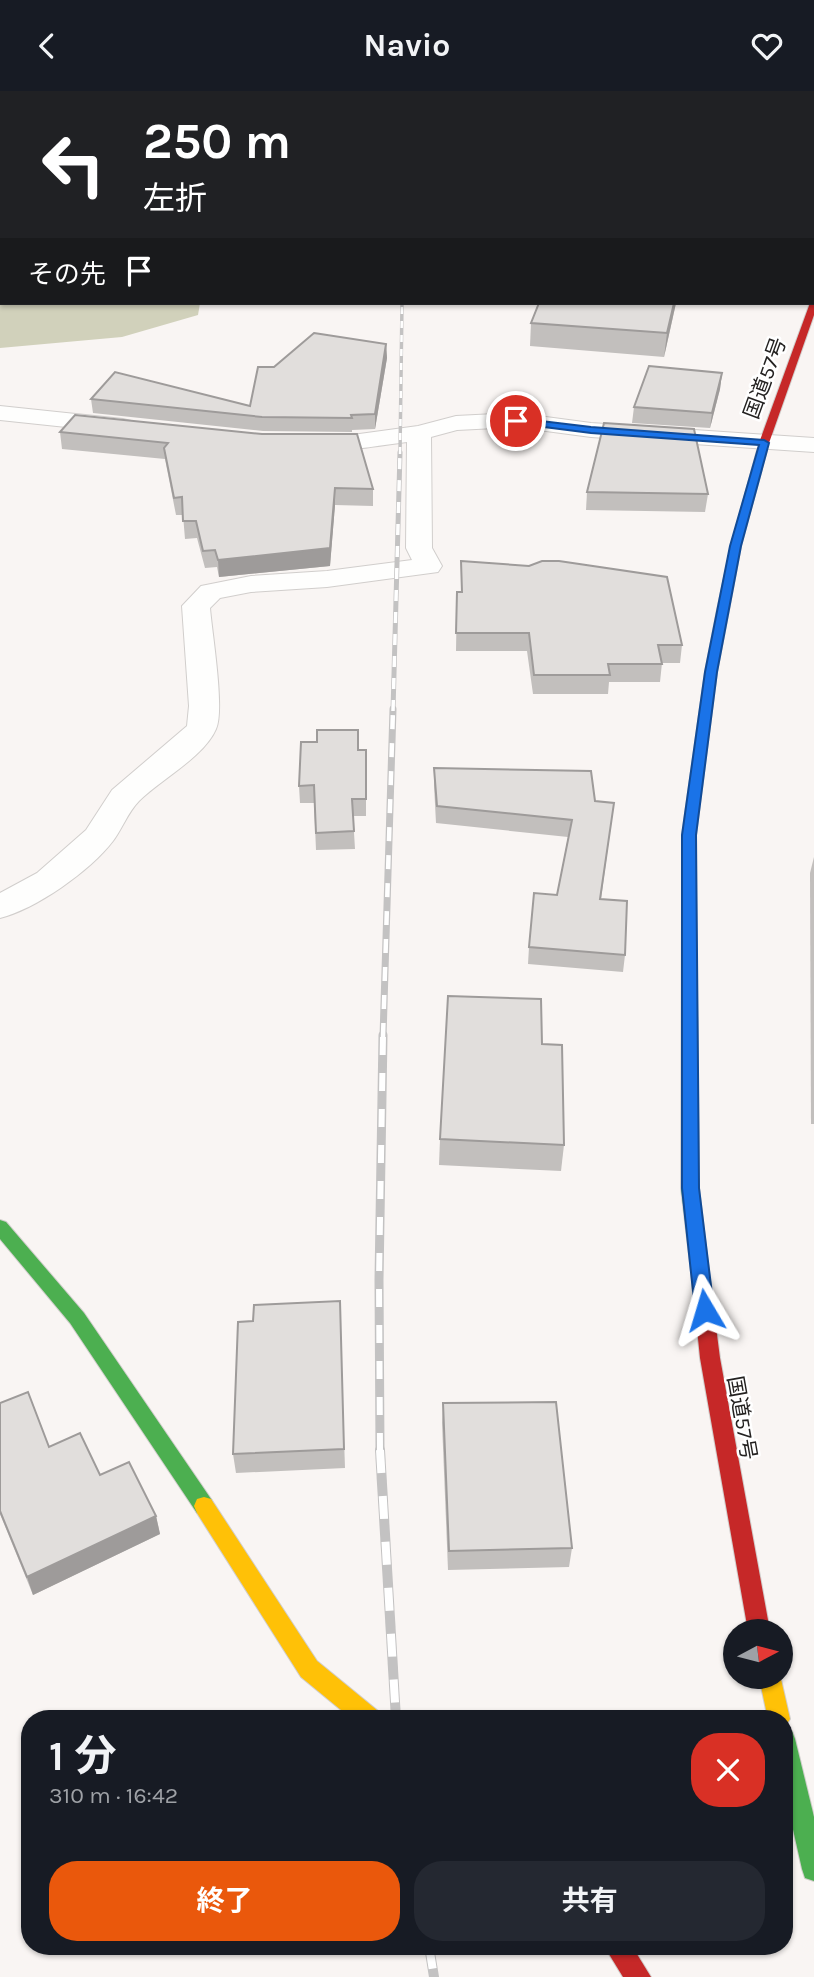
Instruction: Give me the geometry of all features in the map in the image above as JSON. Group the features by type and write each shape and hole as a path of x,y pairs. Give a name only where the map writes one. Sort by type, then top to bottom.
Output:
{"main road":[{"name":"国道57号","path":"757,1619 710,1358 690,1188 689,849 711,672 736,546 764,443 813,305"},
{"path":"0,1227 77,1318 178,1465 309,1669 359,1710"},
{"path":"9,1268 26,1259"},
{"path":"772,1689 777,1710"},
{"path":"793,1778 814,1869"},
{"path":"623,1955 638,1977"}],"street":[{"path":"0,413 145,428"},
{"path":"288,442 352,442 419,433 456,423 516,421 591,430 814,445"},
{"path":"419,433 419,548 429,566"},
{"path":"0,907 49,881 99,837 124,797 189,743 202,728 204,706 196,605 211,591 429,566 459,570"}],"green space":[{"path":"0,305 200,305 198,315 122,337 0,348"}],"building":[{"path":"538,305 674,305 667,333 531,323"},
{"path":"314,333 386,344 375,414 351,415 352,418 262,417 91,399 115,372 250,406 258,367 274,367"},
{"path":"649,366 722,373 712,413 634,407"},
{"path":"75,415 262,434 357,434 373,489 335,488 330,548 218,560 215,550 203,551 196,521 183,521 182,497 174,498 164,448 168,443 60,432"},
{"path":"604,423 694,429 708,494 587,492"},
{"path":"461,561 529,566 542,561 559,561 667,577 682,645 658,645 662,664 608,664 610,675 534,675 529,633 456,633 457,592 462,592"},
{"path":"317,730 358,730 358,750 366,750 366,799 352,799 354,831 316,833 314,785 299,786 301,742 317,742"},
{"path":"434,768 591,771 595,801 614,803 600,899 627,901 625,955 529,947 534,893 557,895 572,820 437,806"},
{"path":"448,996 541,999 542,1044 562,1045 564,1145 440,1139"},
{"path":"340,1301 344,1449 233,1454 238,1322 253,1321 254,1305"},
{"path":"28,1392 49,1447 80,1433 100,1475 129,1462 156,1516 27,1577 0,1511 0,1403"},
{"path":"556,1402 572,1548 449,1551 443,1403"}],"railway":[{"path":"400,454 402,305"},
{"path":"393,711 400,452"},
{"path":"383,1037 393,709"},
{"path":"380,1451 379,1280 383,1035"},
{"path":"380,1450 395,1710"},
{"path":"430,1955 434,1977"}],"traffic: fast":[{"path":"689,899 690,1188 701,1280"},
{"path":"0,1227 77,1318 204,1506"},
{"path":"793,1778 814,1869"}],"traffic: slow":[{"path":"689,899 689,835 711,672 723,610"},
{"path":"204,1506 309,1669 359,1710"},
{"path":"773,1689 777,1710"}],"traffic: jam":[{"path":"723,610 736,546 764,443 813,305"},
{"path":"701,1280 710,1358 757,1619"},
{"path":"623,1955 638,1977"}],"route":[{"path":"516,421 591,430 764,443 736,546 711,672 689,835 690,1188 705,1310"}]}
